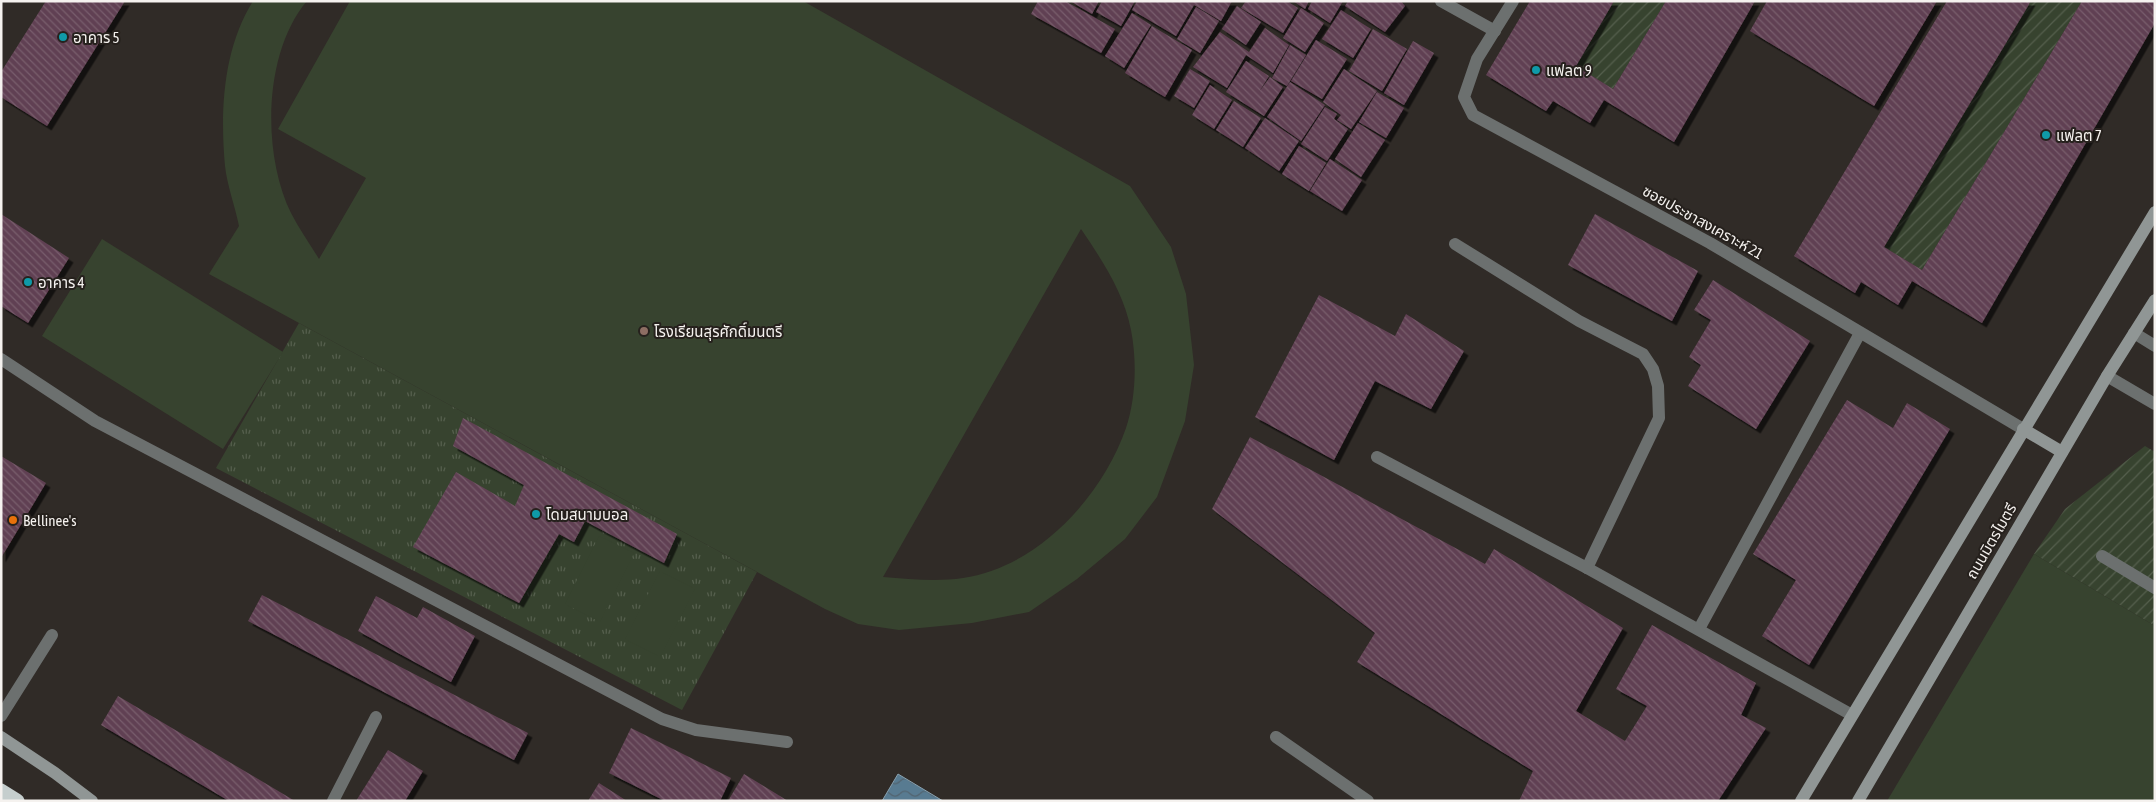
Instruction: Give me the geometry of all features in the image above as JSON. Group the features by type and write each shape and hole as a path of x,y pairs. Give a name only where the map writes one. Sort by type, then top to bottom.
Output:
{"highway":[{"path":"1,791 17,801"}],"main road":[{"path":"1801,801 2155,212"},
{"name":"ถนนมิตรไมตรี","path":"1858,801 2107,376 2155,300"},
{"path":"2023,429 2062,452"},
{"path":"1,737 55,773 92,801"}],"street":[{"path":"1440,1 1495,31"},
{"name":"ซอยประชาสงเคราะห์ 21","path":"1513,1 1477,59 1464,97 1473,115 1710,243 2023,429"},
{"path":"1455,244 1579,321 1643,354 1653,369 1658,386 1659,418 1587,568"},
{"path":"1699,629 1860,333"},
{"path":"2134,333 2155,346"},
{"path":"1,359 95,420 662,718 696,730 787,742"},
{"path":"2107,376 2155,404"},
{"path":"1377,457 1587,568 1852,715"},
{"path":"2102,556 2155,588"},
{"path":"1,716 52,635"},
{"path":"333,801 376,717"},
{"path":"1276,737 1368,801"}],"green space":[{"path":"253,1 307,1 292,23 282,48 275,75 272,104 272,134 275,162 291,213 319,259 366,178 278,129 350,1 803,1 1130,186 1171,247 1186,294 1194,365 1185,421 1157,497 1125,539 1077,579 1029,612 972,623 899,630 858,624 825,609 209,274 239,226 226,173 223,124 226,81 230,60 235,39","holes":["1081,229 1118,290 1128,316 1134,354 1134,392 1126,428 1115,454 1101,479 1084,503 1064,525 1041,544 1017,560 991,571 963,578 933,580 883,577"]},
{"path":"1614,1 1666,1 1613,89 1576,66"},
{"path":"2031,1 2082,1 1922,270 1884,247"},
{"path":"102,239 283,352 223,449 42,336"},
{"path":"299,323 757,572 682,710 216,468"},
{"path":"2145,446 2155,452 2155,626 2034,554 2065,509"},
{"path":"599,536 634,553 600,622 565,604"},
{"path":"2034,554 2155,626 2155,801 1887,801"},
{"path":"660,571 695,589 660,657 625,639"}],"water":[{"path":"898,774 943,801 882,801"}],"building":[{"name":"อาคาร 5","path":"46,1 125,1 47,126 1,97 1,72"},
{"path":"1038,1 1065,1 1115,29 1101,53 1031,14"},
{"path":"1070,1 1099,1 1092,14"},
{"path":"1102,1 1135,1 1121,26 1096,12"},
{"path":"1137,1 1232,1 1221,21 1194,5 1176,36 1132,10"},
{"path":"1246,1 1287,1 1298,8 1283,33 1241,8"},
{"path":"1293,1 1309,1 1305,9"},
{"path":"1312,1 1343,1 1330,23 1308,9"},
{"path":"1348,1 1401,1 1405,6 1385,32 1345,6"},
{"name":"แฟลต 9","path":"1530,1 1614,1 1576,66 1613,89 1666,1 1755,1 1674,142 1604,100 1590,123 1553,101 1546,111 1486,75"},
{"path":"1767,1 1937,1 1874,106 1750,31"},
{"name":"แฟลต 7","path":"1947,1 2031,1 1884,247 1922,270 2082,1 2155,1 2155,23 1982,323 1912,281 1898,305 1861,282 1855,293 1794,256"},
{"path":"1237,6 1261,22 1246,45 1222,29"},
{"path":"1196,7 1219,21 1200,53 1177,39"},
{"path":"1301,8 1324,23 1305,52 1283,38"},
{"path":"1341,10 1371,29 1353,58 1322,39"},
{"path":"1132,13 1151,25 1124,68 1105,56"},
{"path":"1152,26 1192,50 1165,97 1125,73"},
{"path":"1265,28 1289,45 1273,73 1246,55 1227,88 1193,67 1220,32 1249,52"},
{"path":"1373,29 1407,49 1382,91 1349,71"},
{"path":"1316,40 1347,59 1322,99 1291,81"},
{"path":"1413,41 1434,53 1404,105 1384,93"},
{"path":"1290,45 1306,55 1287,86 1272,78"},
{"path":"1246,61 1269,76 1259,92 1270,77 1283,87 1264,116 1226,92"},
{"path":"1190,69 1210,81 1194,108 1174,96"},
{"path":"1344,69 1377,91 1351,129 1337,120 1341,115 1323,102"},
{"path":"1290,82 1325,105 1301,141 1267,117"},
{"path":"1210,85 1232,100 1214,129 1192,115"},
{"path":"1377,92 1404,108 1386,138 1359,122"},
{"path":"1234,101 1261,118 1243,147 1216,130"},
{"path":"1325,107 1337,114 1334,119 1348,129 1327,161 1301,144"},
{"path":"1265,118 1299,141 1279,171 1245,148"},
{"path":"1358,123 1385,140 1361,177 1335,159"},
{"path":"1299,146 1326,163 1309,191 1282,174"},
{"path":"1330,159 1362,180 1342,211 1310,191"},
{"name":"อาคาร 4","path":"1,214 69,258 28,323 1,306"},
{"path":"1595,214 1698,271 1672,321 1568,265"},
{"path":"1713,280 1810,341 1756,429 1688,386 1701,365 1689,357 1711,320 1694,310"},
{"path":"1319,295 1395,336 1406,314 1464,351 1431,409 1375,381 1334,460 1255,417"},
{"path":"1847,400 1893,428 1907,403 1950,429 1809,665 1762,636 1796,580 1753,554"},
{"name":"โดมสนามบอล","path":"463,418 677,534 664,563 585,521 574,542 559,534 519,603 413,547 456,472 515,506 524,485 453,446"},
{"path":"1250,437 1485,564 1494,549 1623,628 1576,711 1625,741 1647,706 1616,689 1652,625 1756,683 1741,715 1766,728 1718,801 1519,801 1533,771 1357,662 1375,633 1212,509"},
{"name":"Bellinee's","path":"1,456 46,483 1,558"},
{"path":"262,595 528,733 514,760 248,621"},
{"path":"376,596 417,618 423,607 475,636 451,682 358,631"},
{"path":"118,696 295,801 229,801 101,725"},
{"path":"631,728 731,778 720,801 665,801 609,773"},
{"path":"388,750 423,771 405,801 356,801"},
{"path":"744,774 788,801 728,801"},
{"path":"599,783 627,801 588,801"}],"place":[{"name":"อาคาร 5","path":"63,37"},
{"name":"แฟลต 9","path":"1536,70"},
{"name":"แฟลต 7","path":"2046,135"},
{"name":"อาคาร 4","path":"28,282"},
{"name":"โรงเรียนสุรศักดิ์มนตรี","path":"644,331"},
{"name":"โดมสนามบอล","path":"536,514"},
{"name":"Bellinee's","path":"13,520"}]}
